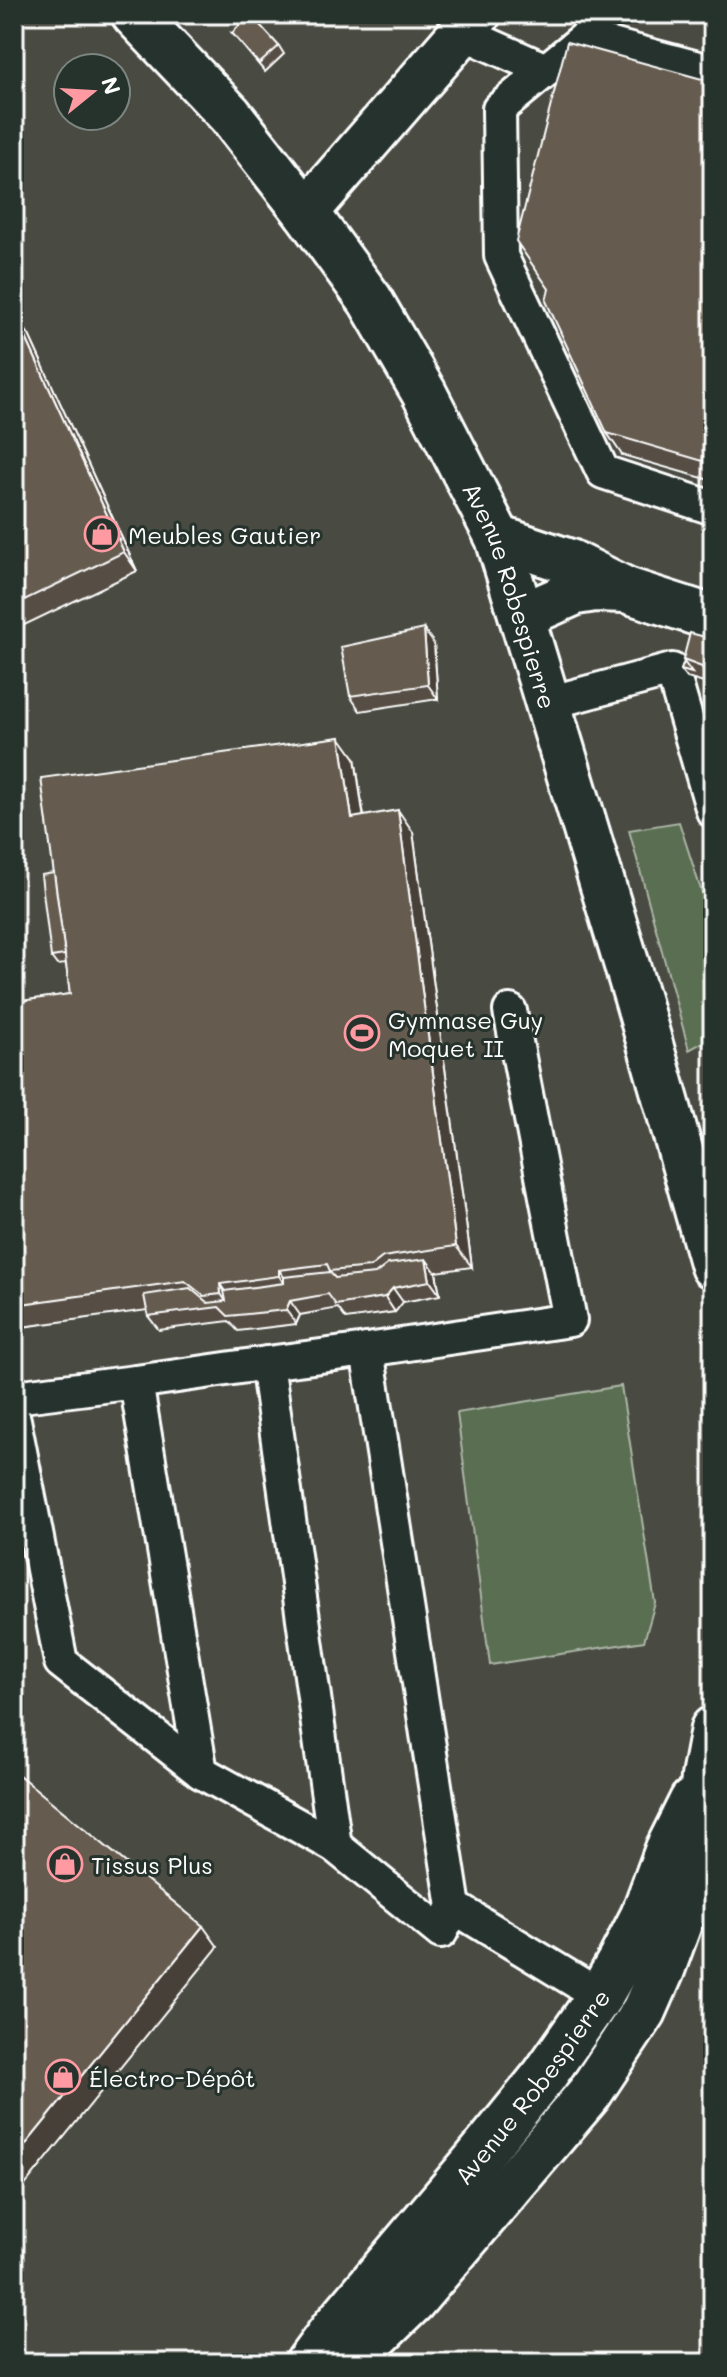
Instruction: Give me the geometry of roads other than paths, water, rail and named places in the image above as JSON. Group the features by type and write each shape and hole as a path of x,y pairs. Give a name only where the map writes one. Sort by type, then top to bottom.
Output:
{"street":[{"name":"Avenue Robespierre","path":"134,14 230,115 306,212 378,313 424,393 498,538 704,1196 713,1266"},
{"path":"306,212 470,23"},
{"path":"498,538 570,562 626,590 713,618"},
{"path":"522,616 576,592 626,590"},
{"name":"Avenue Robespierre","path":"349,2363 413,2301 589,2094 644,2011 685,1907 698,1848 704,1777 713,1729"},
{"name":"Avenue Robespierre","path":"308,2363 544,2076 600,1996 643,1916 668,1849 704,1777"}],"lane":[{"path":"470,23 546,70"},
{"path":"713,72 585,38 499,109 501,256 603,472 713,508"},
{"path":"548,703 672,670 713,811"},
{"path":"14,1397 570,1320 510,1011"},
{"path":"14,1420 61,1662 201,1772 335,1846 441,1932 454,1907 367,1350"},
{"path":"267,1363 335,1846"},
{"path":"136,1382 201,1772"},
{"path":"454,1907 600,1996"}],"place":[{"name":"Meubles Gautier","path":"102,534"},
{"name":"Gymnase Guy Moquet II","path":"362,1033"},
{"name":"Tissus Plus","path":"65,1864"},
{"name":"Électro-Dépôt","path":"63,2077"}]}
